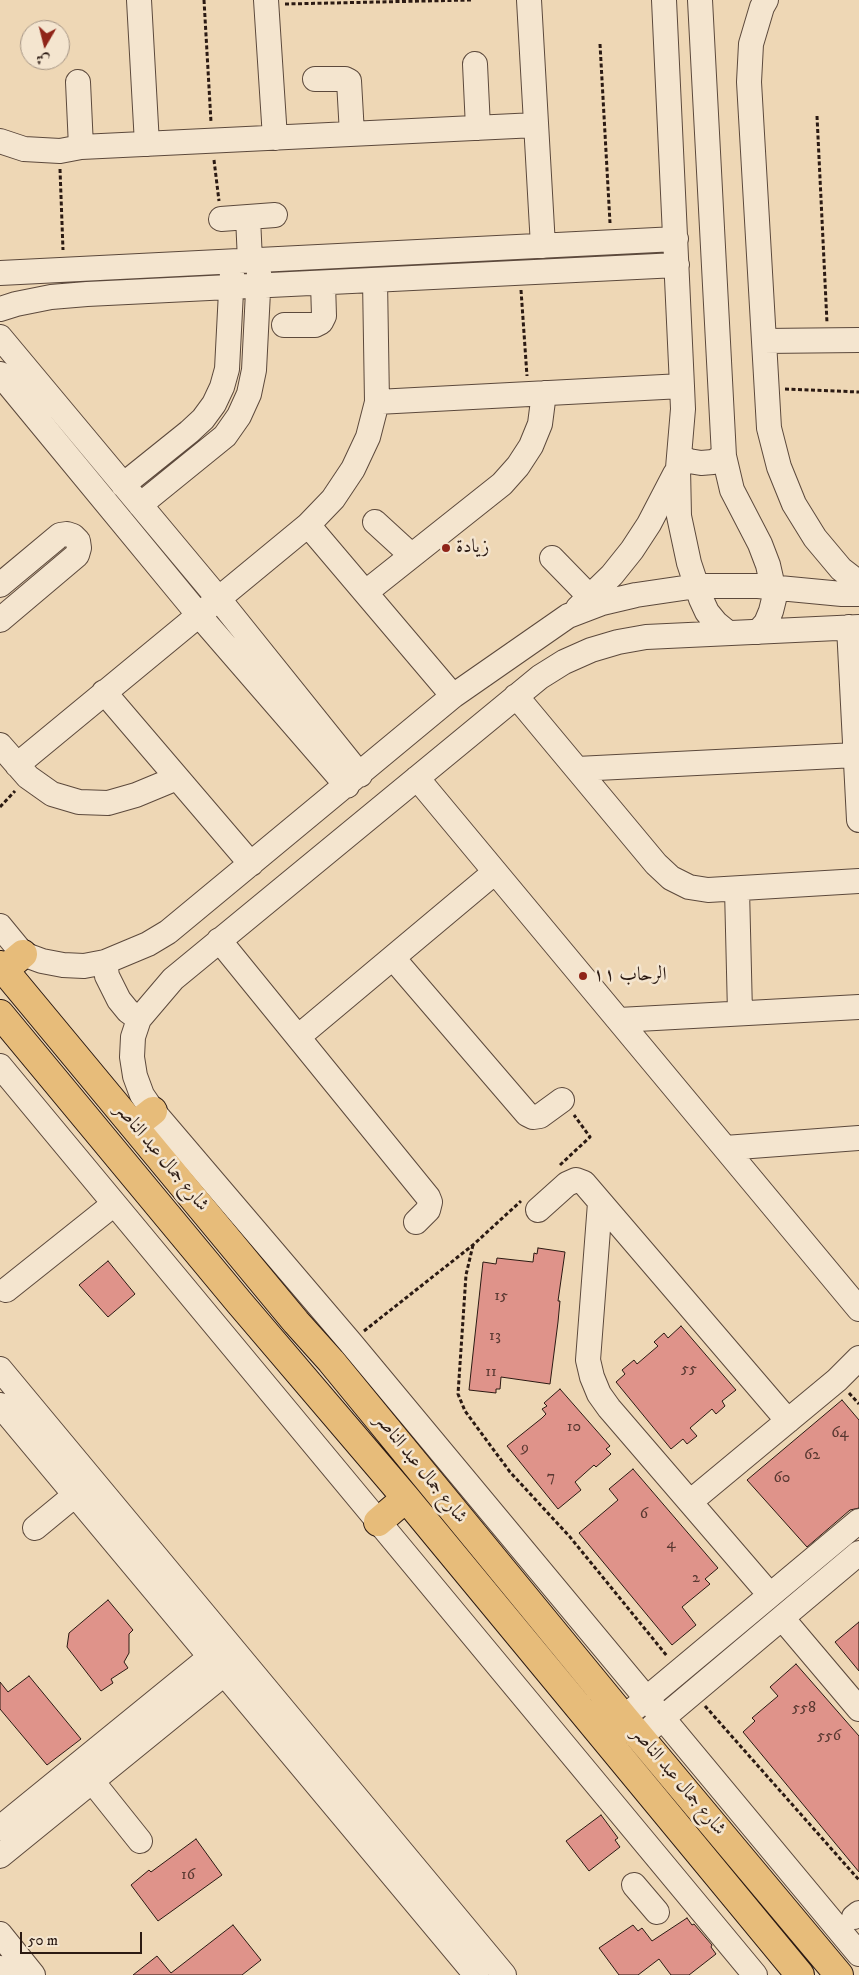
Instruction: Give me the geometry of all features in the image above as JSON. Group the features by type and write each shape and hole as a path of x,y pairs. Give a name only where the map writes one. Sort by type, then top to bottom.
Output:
{"main road":[{"name":"شارع جمال عبد الناصر","path":"9,963 143,1118 296,1322 340,1351 632,1728 839,1975"},
{"name":"شارع جمال عبد الناصر","path":"0,1014 272,1342 406,1498 800,1975"},
{"path":"272,1342 296,1322"},
{"path":"306,1382 340,1351"},
{"path":"378,1522 406,1498"}],"street":[{"path":"139,0 147,144"},
{"path":"529,0 543,246"},
{"path":"700,0 724,456 732,490 760,544 774,587 772,611 766,623 758,632"},
{"path":"766,0 762,7 751,44 749,82 769,428 779,467 794,504 815,538 841,568 859,583"},
{"path":"266,2 275,138"},
{"path":"661,6 676,239 682,386 678,462 679,516 688,563 707,612 727,632"},
{"path":"476,64 478,128"},
{"path":"315,79 345,78 349,81 352,134"},
{"path":"70,149 78,82"},
{"path":"0,141 24,149 70,149 536,125"},
{"path":"221,219 276,215"},
{"path":"140,504 219,441 239,416 249,394 254,370 259,286 248,262 248,217"},
{"path":"0,273 676,239"},
{"path":"123,485 189,432 203,419 214,404 222,387 227,369 231,287 248,262"},
{"path":"0,309 51,297 677,265"},
{"path":"17,765 308,525 333,499 353,469 368,437 377,402 375,280"},
{"path":"284,325 315,325 321,322 324,316 323,283"},
{"path":"0,338 218,598 353,780"},
{"path":"764,341 859,340"},
{"path":"0,374 198,614 353,780"},
{"path":"377,402 682,386"},
{"path":"366,592 502,484 518,466 531,446 540,424 536,394"},
{"path":"678,462 713,462 724,456"},
{"path":"0,926 9,963 42,961 84,966 105,962 148,944 168,932 453,696 568,616 590,597 632,550 649,524 678,462"},
{"path":"375,522 411,555"},
{"path":"308,525 453,696"},
{"path":"0,620 76,555 79,548 78,542 73,536 60,534 4,574"},
{"path":"552,558 590,597"},
{"path":"568,616 602,603 636,595 697,586 739,585 825,593 859,594"},
{"path":"859,820 854,627 646,637 618,642 591,650 564,662 540,677 218,940 173,979 139,1019 134,1037 132,1057 135,1076 142,1094 143,1118 340,1351 647,1699 859,1954"},
{"path":"104,692 251,864"},
{"path":"516,696 656,864 671,878 689,886 708,890 859,881"},
{"path":"0,745 28,777 52,794 79,802 108,803 136,795 177,778"},
{"path":"577,769 856,755"},
{"path":"418,778 859,1309"},
{"path":"298,1037 495,872"},
{"path":"736,888 740,1014"},
{"path":"218,940 428,1198 428,1210 416,1222"},
{"path":"393,958 527,1114 534,1118 540,1116 562,1100"},
{"path":"105,962 107,976 119,1000 128,1011 139,1019"},
{"path":"619,1020 859,1007"},
{"path":"0,1066 671,1874 747,1972"},
{"path":"725,1148 859,1138"},
{"path":"531,1204 576,1180 584,1183 788,1421"},
{"path":"600,1203 588,1360 599,1394 770,1595"},
{"path":"6,1290 114,1204"},
{"path":"690,1502 837,1380 859,1358"},
{"path":"0,1369 169,1590 281,1724 504,1975"},
{"path":"0,1405 75,1495 169,1590 217,1665 281,1724 476,1975"},
{"path":"34,1528 75,1495"},
{"path":"632,1728 647,1699 859,1521"},
{"path":"632,1728 662,1718 859,1552"},
{"path":"782,1618 859,1709"},
{"path":"0,1856 92,1781 217,1665"},
{"path":"0,1828 217,1665"},
{"path":"92,1781 140,1841"},
{"path":"645,1898 671,1874"},
{"path":"3,1953 6,1975"},
{"path":"3,1953 33,1975"},
{"path":"849,1975 859,1966"}],"path":[{"path":"204,0 212,141 221,219"},
{"path":"266,2 471,0"},
{"path":"600,44 611,242"},
{"path":"816,116 820,221 828,340"},
{"path":"64,271 70,149"},
{"path":"520,273 536,394"},
{"path":"767,388 859,392"},
{"path":"554,1170 590,1137 562,1100"},
{"path":"340,1351 473,1245 531,1204"},
{"path":"473,1245 466,1275 458,1394 465,1411 510,1472 570,1537 679,1672"},
{"path":"693,1692 859,1880"}],"building":[{"path":"538,1248 565,1252 550,1384 501,1377 500,1389 496,1389 496,1393 469,1390 483,1262 496,1264 497,1258 533,1262 534,1253 537,1254"},
{"path":"108,1261 135,1294 108,1317 79,1285"},
{"path":"681,1326 736,1390 722,1401 725,1406 716,1414 712,1409 690,1428 697,1436 687,1444 683,1439 671,1449 616,1382 625,1374 622,1370 634,1360 637,1364 658,1346 654,1342 664,1333 668,1338"},
{"path":"560,1389 610,1446 606,1449 611,1454 596,1467 594,1465 575,1482 581,1490 558,1509 507,1446 546,1414 542,1409 547,1406 544,1403"},
{"path":"842,1400 859,1420 859,1508 850,1510 807,1547 747,1480"},
{"path":"633,1469 718,1568 705,1579 710,1584 682,1607 696,1625 672,1645 579,1533 618,1500 609,1489"},
{"path":"108,1600 133,1630 129,1634 129,1653 124,1662 128,1668 111,1679 113,1683 101,1691 67,1647 69,1633"},
{"path":"859,1622 859,1671 835,1642"},
{"path":"796,1664 859,1736 859,1872 743,1732 755,1721 752,1718 778,1696 770,1687"},
{"path":"29,1676 81,1739 47,1765 0,1709 0,1682 8,1692"},
{"path":"601,1815 618,1838 615,1840 620,1847 589,1871 566,1841"},
{"path":"196,1839 222,1875 158,1921 131,1885 149,1870 151,1872"},
{"path":"687,1918 712,1945 711,1947 716,1954 689,1975 671,1975 659,1959 638,1975 619,1975 599,1948 633,1925 638,1931 642,1928 652,1941"},
{"path":"233,1925 261,1960 242,1975 133,1975 157,1956 171,1973"}],"place":[{"name":"زيادة","path":"446,548"},
{"name":"الرحاب ١١","path":"583,976"}]}
